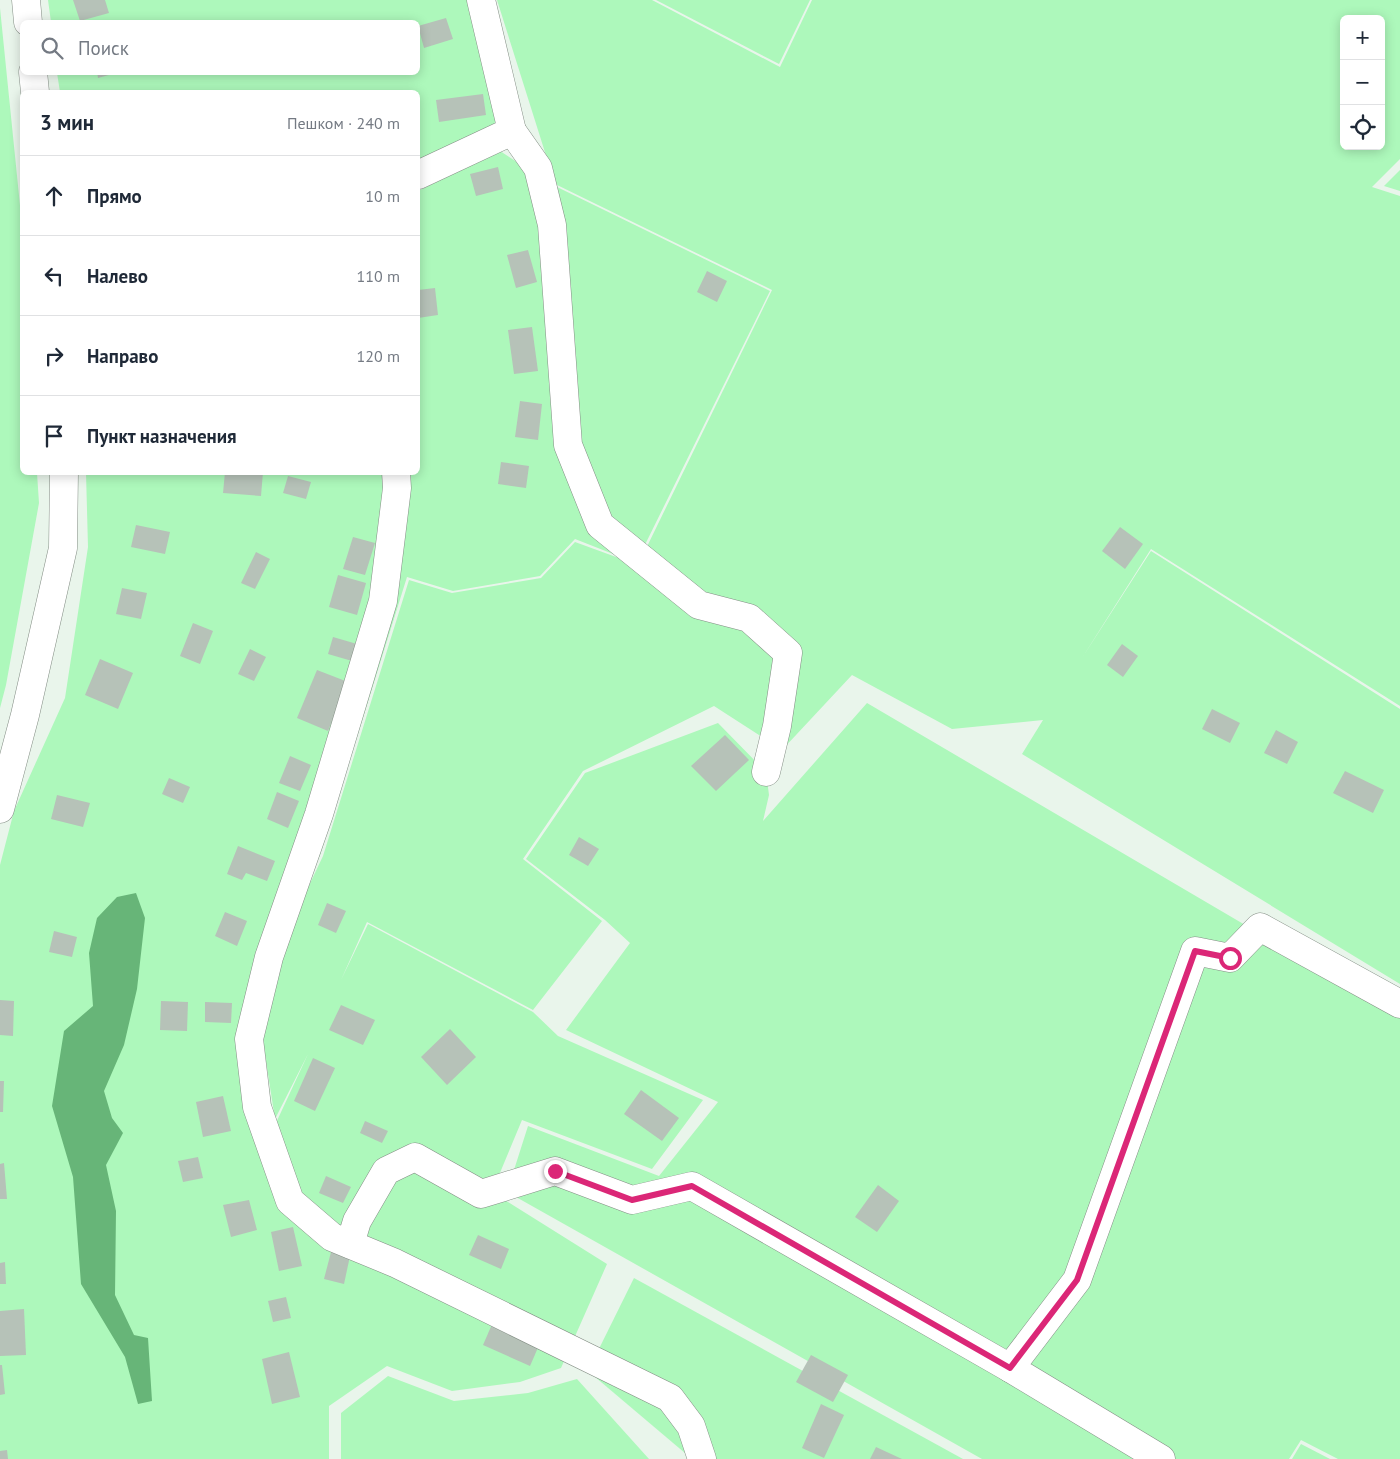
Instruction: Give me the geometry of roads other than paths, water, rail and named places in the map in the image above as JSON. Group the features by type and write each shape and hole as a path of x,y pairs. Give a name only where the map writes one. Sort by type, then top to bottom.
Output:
{"street":[{"path":"26,0 28,20"},
{"path":"481,0 512,131 538,168 552,225 568,445 600,525 698,605 749,618 788,653 777,726 766,772"},
{"path":"33,75 35,90"},
{"path":"420,174 512,131"},
{"path":"0,809 25,715 63,548 64,475"},
{"path":"396,475 397,488 383,601 319,814 269,957 249,1038 257,1107 290,1201 332,1237 395,1263 670,1398 691,1426 702,1459"},
{"path":"1010,1368 1077,1280 1195,951 1230,958 1260,927 1400,1004"},
{"path":"350,1244 356,1222 386,1170 415,1157 481,1194 555,1171 632,1200 692,1186 1010,1368 1161,1459"}]}
